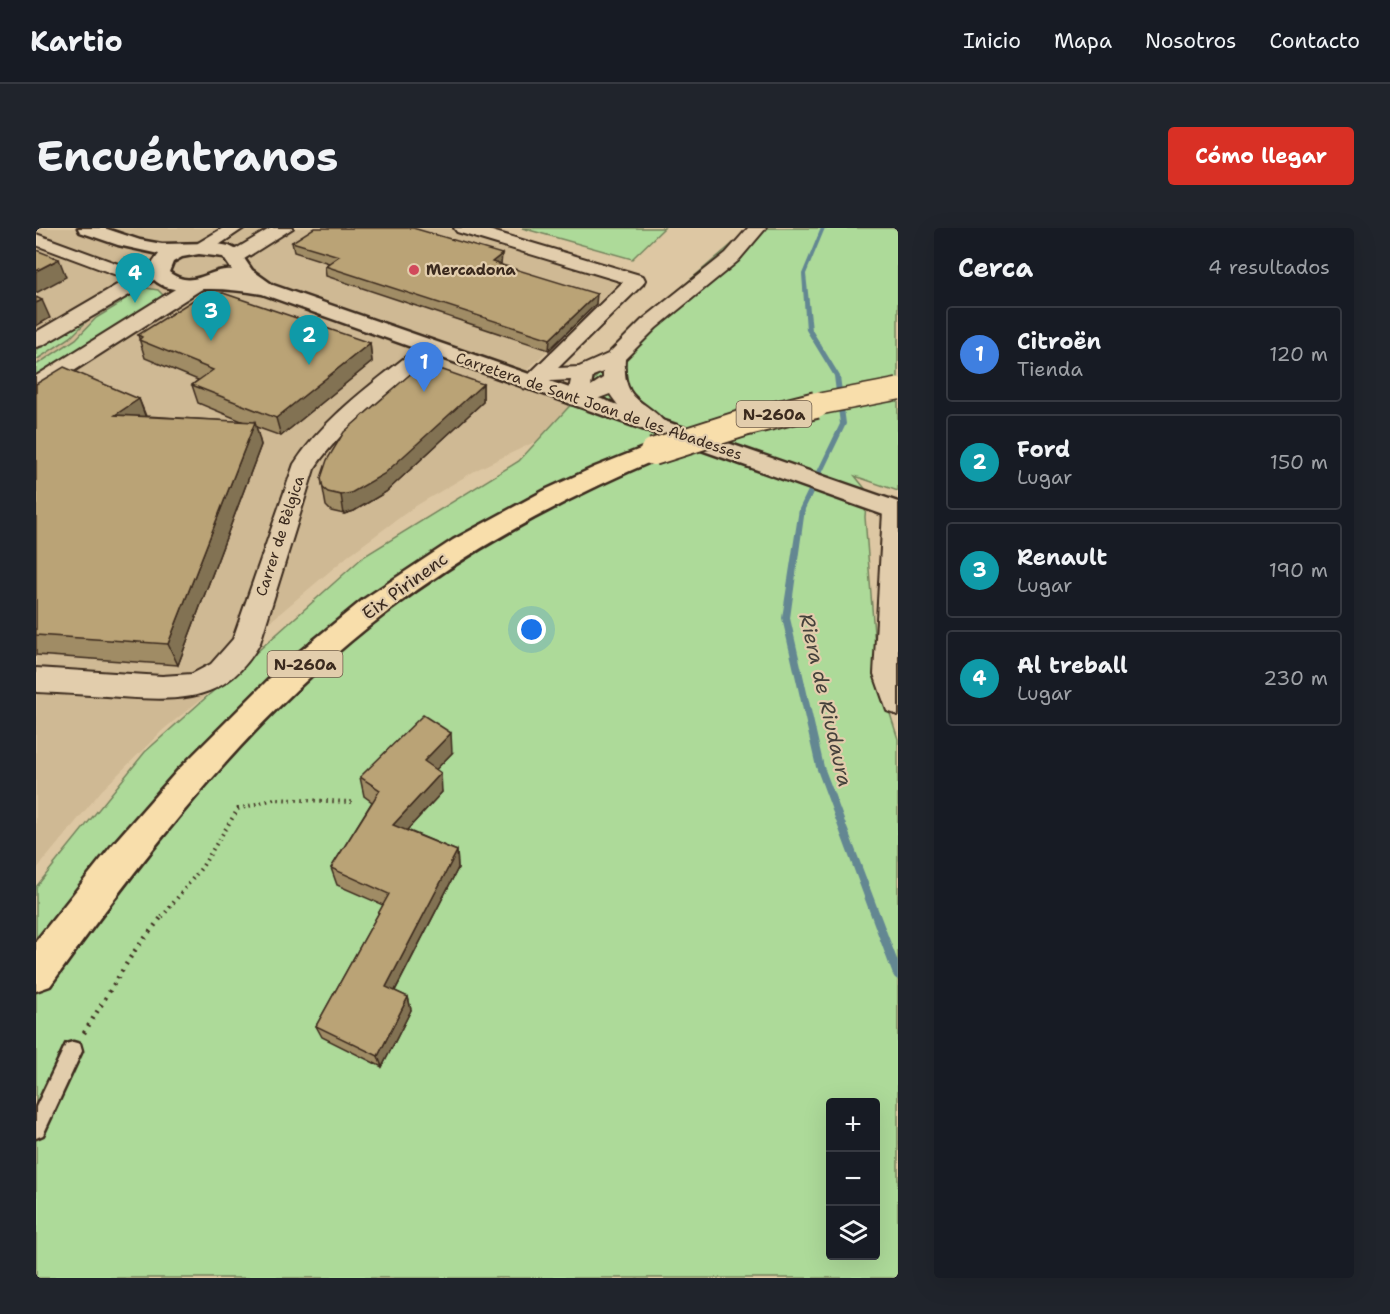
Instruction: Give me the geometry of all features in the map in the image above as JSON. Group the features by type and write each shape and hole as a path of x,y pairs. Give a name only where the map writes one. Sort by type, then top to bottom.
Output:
{"main road":[{"path":"87,228 152,265 169,256 198,248 226,251 236,259 232,272 201,284"},
{"name":"Carretera de Sant Joan de les Abadesses","path":"236,259 249,278 266,289"},
{"name":"Carretera de Sant Joan de les Abadesses","path":"152,265 168,281 244,285 266,289 578,399 655,439 723,450 897,511"},
{"name":"Eix Pirinenc","path":"36,972 100,885 172,798 236,730 309,660 396,591 453,551 516,514 655,439 858,395 898,389"}],"street":[{"path":"198,248 235,228"},
{"path":"236,259 284,228"},
{"path":"463,228 687,294"},
{"path":"578,399 604,389 614,369 649,324 732,257 757,228"},
{"path":"36,239 152,265"},
{"path":"36,341 152,265"},
{"path":"531,383 636,280"},
{"path":"36,385 201,284"},
{"name":"Carrer de Bèlgica","path":"36,680 183,689 218,676 230,666 246,643 302,469 308,459 334,429 430,347"},
{"path":"531,383 546,375 614,369"},
{"path":"614,369 632,406 655,439"},
{"path":"578,399 583,373"},
{"path":"897,511 889,674 898,703"}],"lane":[{"path":"36,1128 73,1052"}],"path":[{"path":"73,1052 133,953 202,867 238,809 274,799 352,802"}],"shaded area":[{"path":"36,228 483,228 632,270 527,370 535,377 620,406 568,426 478,469 414,507 349,555 259,631 220,684 164,729 102,790 36,870"}],"green space":[{"path":"522,228 664,228 632,259"},
{"path":"751,228 898,228 898,491 855,476 867,491 865,517 877,672 898,739 898,1278 36,1278 36,887 145,752 363,557 519,461 670,297"},
{"path":"146,288 158,290 164,296 36,376 36,365 76,339 96,318 121,303 121,299"},
{"path":"91,317 71,337 36,360 36,350"}],"building":[{"path":"314,228 413,228 502,254 492,262 597,294 550,339 325,266 339,256 292,242"},
{"path":"36,250 59,259 36,271"},
{"path":"223,293 370,343 276,418 192,385 213,370 139,340 142,337 138,335 198,297"},
{"path":"423,363 483,384 384,474 351,493 341,495 328,492 323,488 321,478 327,460 344,432"},
{"path":"64,367 139,399 115,415 255,422 168,644 36,635 36,384"},
{"path":"423,715 451,733 424,761 441,773 393,825 457,851 386,987 408,997 378,1056 316,1026 389,894 331,868 380,790 360,777"}],"waterway":[{"name":"Riera de Riudaura","path":"823,228 804,274 809,330 837,376 843,424 802,509 786,618 820,767 898,975"}],"place":[{"name":"Mercadona","path":"414,270"},
{"name":"Al treball","path":"135,303"},
{"name":"Renault","path":"211,341"},
{"name":"Ford","path":"309,365"},
{"name":"Citroën","path":"424,392"}]}
